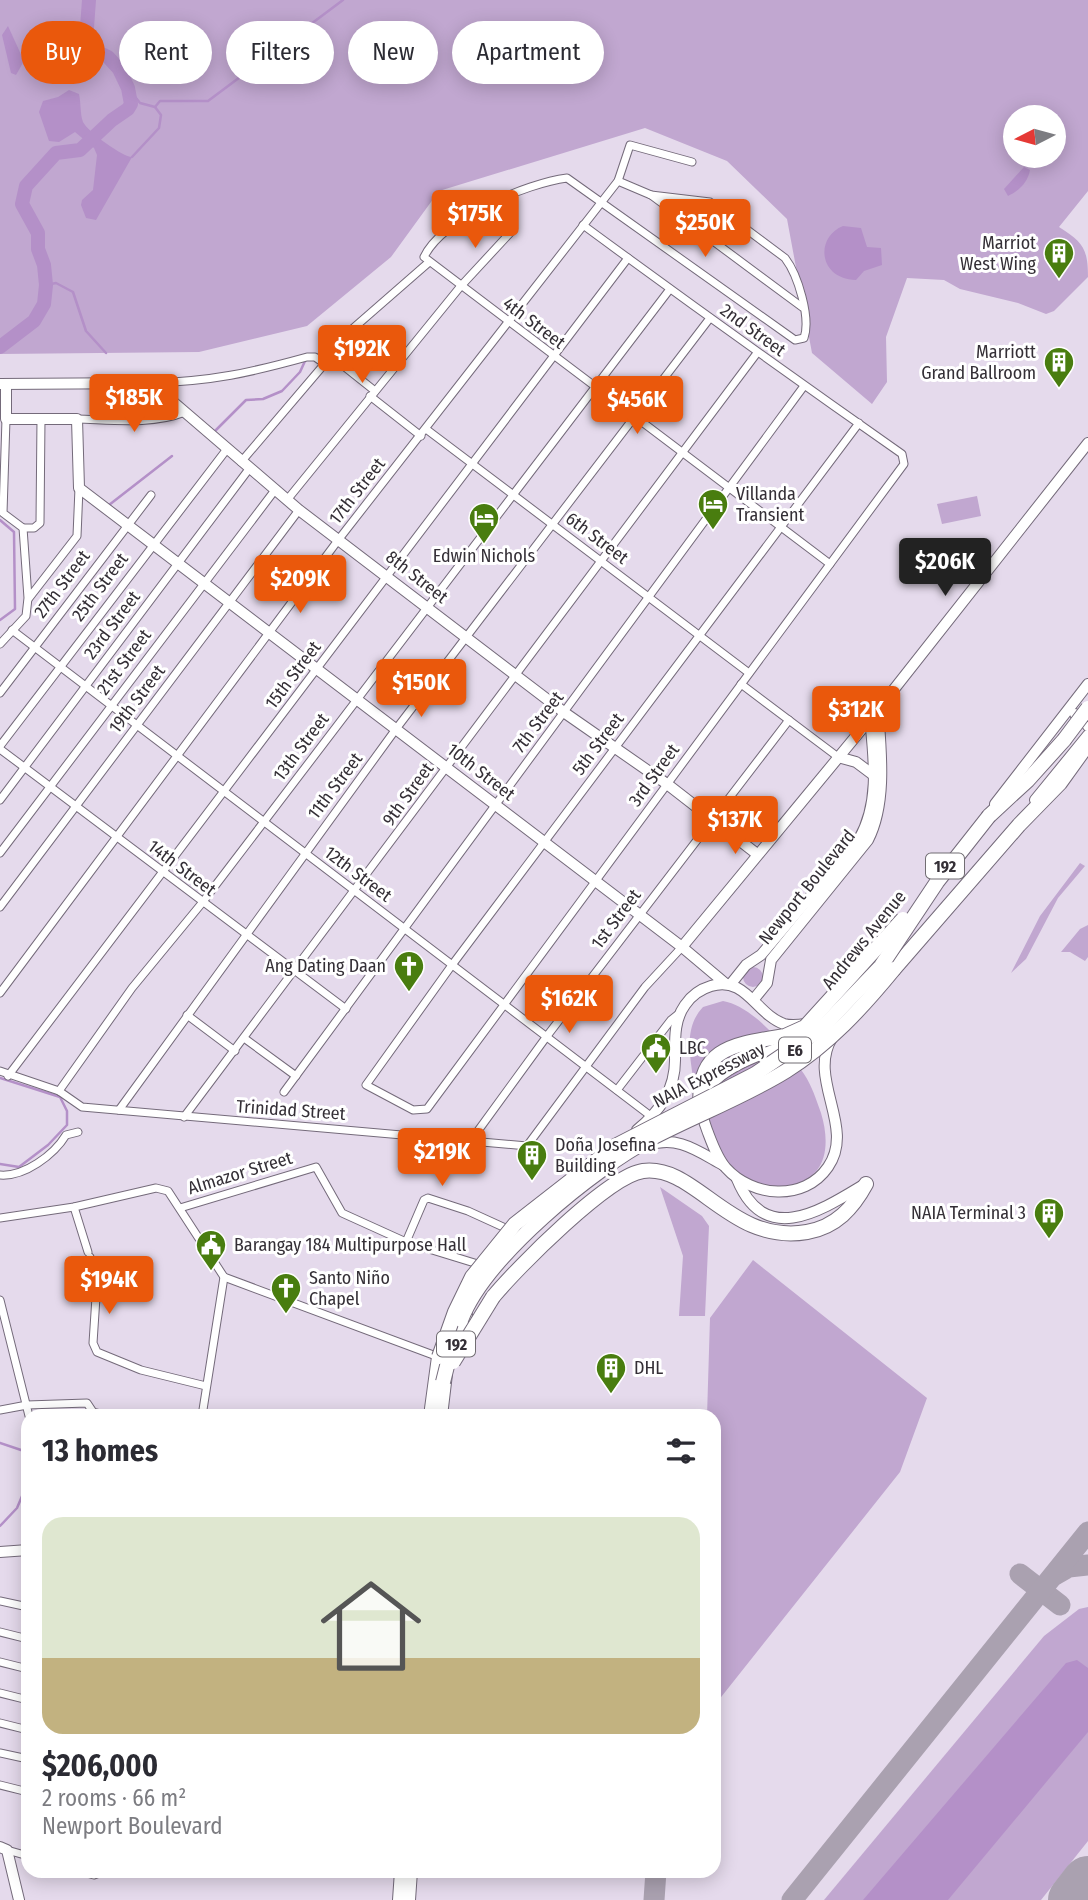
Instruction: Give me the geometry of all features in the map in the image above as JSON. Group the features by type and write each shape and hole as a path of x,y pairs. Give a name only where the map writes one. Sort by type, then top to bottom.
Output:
{"highway":[{"name":"NAIA Expressway","path":"430,1409 439,1357 455,1312 484,1259 515,1224 615,1146 755,1074 803,1045 839,1013 881,966 937,882 989,817 1028,780 1088,708"},
{"name":"NAIA Expressway","path":"441,1409 443,1382 463,1316 494,1266 526,1234 624,1155 650,1139 760,1086 831,1037 866,1002 1019,825 1060,783 1088,744"},
{"path":"701,1111 701,1091 709,1063 719,1052 733,1045 785,1036 805,1027 937,882"},
{"path":"443,1382 477,1322 510,1276 569,1222 629,1175 648,1171 668,1175 745,1224 778,1233 809,1232 830,1225 852,1208 866,1184"},
{"path":"400,1900 402,1878"},
{"path":"409,1900 411,1878"}],"street":[{"path":"692,162 631,145 618,181 651,195 802,307"},
{"path":"245,466 327,357 428,263 424,254 454,222 526,191 567,178 800,342 806,334 802,307 790,265 710,202 651,195"},
{"name":"17th Street","path":"0,993 339,539 618,181"},
{"name":"2nd Street","path":"583,225 905,458"},
{"path":"287,500 460,287 510,233"},
{"name":"15th Street","path":"8,1076 555,358 628,258"},
{"name":"4th Street","path":"428,263 830,564"},
{"name":"13th Street","path":"59,1091 132,988 202,903 592,387 670,289"},
{"name":"11th Street","path":"119,1110 396,729 710,318"},
{"name":"9th Street","path":"184,1117 292,971 355,893 757,353"},
{"path":"41,419 40,523 34,528 23,528 4,513 6,419 3,384 205,381 255,373 307,357 327,357"},
{"name":"6th Street","path":"327,357 423,433 472,464 749,673"},
{"name":"8th Street","path":"151,383 299,510 565,713 667,784 757,854"},
{"name":"7th Street","path":"284,1092 804,386"},
{"path":"6,419 143,421 171,418 185,412"},
{"path":"28,598 78,536 77,419"},
{"name":"5th Street","path":"427,1110 413,1110 366,1085 452,965 859,423"},
{"path":"587,1067 645,986 682,947 874,714 1088,443"},
{"name":"25th Street","path":"0,748 152,544 227,449"},
{"name":"3rd Street","path":"427,1110 503,1003 904,464 905,458"},
{"name":"23rd Street","path":"0,800 178,564 245,466"},
{"name":"10th Street","path":"79,488 596,881 728,985 754,999 780,1022"},
{"name":"21st Street","path":"0,853 275,490"},
{"name":"27th Street","path":"0,693 150,495"},
{"name":"19th Street","path":"0,907 299,510"},
{"path":"0,644 24,620 28,598 23,528"},
{"name":"12th Street","path":"12,630 652,1117"},
{"path":"741,684 838,757 856,762 872,774"},
{"name":"Andrews Avenue","path":"780,1022 804,1025 827,1013 1088,684"},
{"name":"Newport Boulevard","path":"728,985 746,965 754,961 859,839 873,808 874,714"},
{"name":"Newport Boulevard","path":"754,999 767,983 771,960 868,840 877,823 882,796 874,714"},
{"path":"1062,718 1079,716 1088,726"},
{"name":"1st Street","path":"472,1139 639,914 789,720"},
{"name":"Andrews Avenue","path":"737,1179 760,1189 786,1191 806,1186 824,1173 832,1159 837,1140 827,1086 825,1053 840,1027 1088,734"},
{"name":"14th Street","path":"0,748 163,874 346,1009"},
{"path":"754,961 763,964 768,972"},
{"path":"617,1090 671,1020 698,993 728,985"},
{"name":"192","path":"430,1409 436,1356 455,1303 478,1268 512,1231 652,1117 668,1094 676,1059 675,1034 681,1012"},
{"path":"701,1111 706,1092 721,1075 802,1038 827,1013"},
{"path":"187,1015 235,1051"},
{"path":"244,1038 296,1076"},
{"name":"Trinidad Street","path":"0,1071 8,1076 59,1091 82,1107 472,1139 527,1146 587,1067"},
{"name":"192","path":"701,1111 723,1165"},
{"path":"0,1175 23,1172 60,1145 66,1135 78,1132"},
{"name":"192","path":"442,1409 451,1357 468,1313 488,1280 512,1251 566,1204 649,1145 678,1142 723,1165 737,1179"},
{"name":"Almazor Street","path":"180,1208 316,1167 342,1213 406,1242 478,1268"},
{"path":"737,1179 755,1208 772,1215 790,1217 826,1209 866,1184"},
{"path":"0,1218 74,1208 156,1188 168,1191 224,1277 436,1356"},
{"path":"406,1242 424,1200 428,1198 468,1211 512,1231"},
{"path":"74,1208 97,1282 93,1343 97,1352 154,1374 206,1386"},
{"path":"478,1268 488,1280"},
{"path":"203,1409 224,1277"},
{"path":"0,1300 4,1335 28,1409"},
{"path":"0,1410 27,1405 87,1403 92,1409"},
{"path":"0,1552 21,1550"},
{"path":"0,1601 21,1606"},
{"path":"0,1632 21,1637"},
{"path":"0,1662 21,1667"},
{"path":"0,1693 21,1698"},
{"path":"0,1723 21,1728"},
{"path":"0,1753 21,1758"},
{"path":"0,1785 21,1790"},
{"path":"3,1848 21,1854"},
{"path":"3,1848 19,1900"}],"shaded area":[{"path":"0,0 1088,0 1088,191 1059,227 1074,237 1082,247 1087,259 1088,277 1054,311 1046,314 1018,303 960,289 944,280 907,278 886,337 887,382 872,404 812,353 787,219 727,161 645,128 439,191 391,257 307,326 199,352 0,354"},
{"path":"8,26 21,54 21,66 16,75 11,73 2,35"},
{"path":"69,90 79,94 82,119 86,126 114,149 132,157 96,220 86,218 81,205 82,200 93,190 97,155 94,148 75,132 59,142 49,141 39,112 43,101 58,97"},
{"path":"1023,168 1030,170 1019,189 1008,196 1004,189"},
{"path":"843,226 861,228 867,247 881,248 882,265 864,271 856,280 834,273 825,257 828,239 834,231"},
{"path":"977,496 981,516 942,524 937,504"},
{"path":"1080,863 1085,866 1058,898 1026,959 1011,973 1040,916"},
{"path":"1088,925 1088,957 1085,961 1070,952 1061,952 1080,929"},
{"path":"753,967 760,970 763,977 760,984 753,987 746,984 743,977 746,970"},
{"path":"723,1001 747,1011 769,1030 797,1064 812,1088 826,1137 823,1160 811,1177 787,1186 771,1187 746,1179 726,1160 710,1133 696,1090 690,1058 690,1040 697,1014 703,1007"},
{"path":"660,1187 702,1216 709,1226 705,1316 679,1316 683,1256"},
{"path":"753,1260 927,1398 900,1472 721,1697 721,1409 707,1409 710,1318"},
{"path":"1088,1607 1088,1841 1041,1900 824,1900 1044,1636 1079,1609"},
{"path":"1077,1660 1088,1668 1088,1732 948,1900 863,1900 1066,1663"}],"waterway":[{"path":"0,347 34,321 44,304 46,285 44,265 38,249 38,233 22,204 26,186 56,153 80,150 131,104 128,88 119,69 108,57 89,48 86,41 89,0"},
{"path":"155,107 160,101 208,101 343,0"},
{"path":"128,88 140,103 155,107 161,115 159,128 132,157"},
{"path":"46,285 56,283 73,292 86,331 106,353"},
{"path":"214,432 246,400 263,399 282,391 300,372 305,361"},
{"path":"109,505 172,456"},
{"path":"0,520 14,532 15,609 0,620"},
{"path":"0,1078 60,1097 67,1111 67,1125 48,1145 19,1167 0,1164"},
{"path":"0,1443 21,1450"},
{"path":"0,1526 17,1508 21,1499"}],"taxiway":[{"path":"792,1900 1088,1532"},
{"path":"1055,1575 1069,1567 1088,1565"},
{"path":"1020,1574 1060,1605"},
{"path":"654,1900 656,1878"}],"runway":[{"path":"1074,1900 1088,1882"}],"place":[{"name":"Marriot West Wing","path":"1059,280"},
{"name":"Marriott Grand Ballroom","path":"1059,389"},
{"name":"Villanda Transient","path":"713,531"},
{"name":"Edwin Nichols","path":"484,545"},
{"name":"Ang Dating Daan","path":"409,993"},
{"name":"LBC","path":"656,1075"},
{"name":"Doña Josefina Building","path":"532,1182"},
{"name":"NAIA Terminal 3","path":"1049,1240"},
{"name":"Barangay 184 Multipurpose Hall","path":"211,1272"},
{"name":"Santo Niño Chapel","path":"286,1315"},
{"name":"DHL","path":"611,1395"}]}
